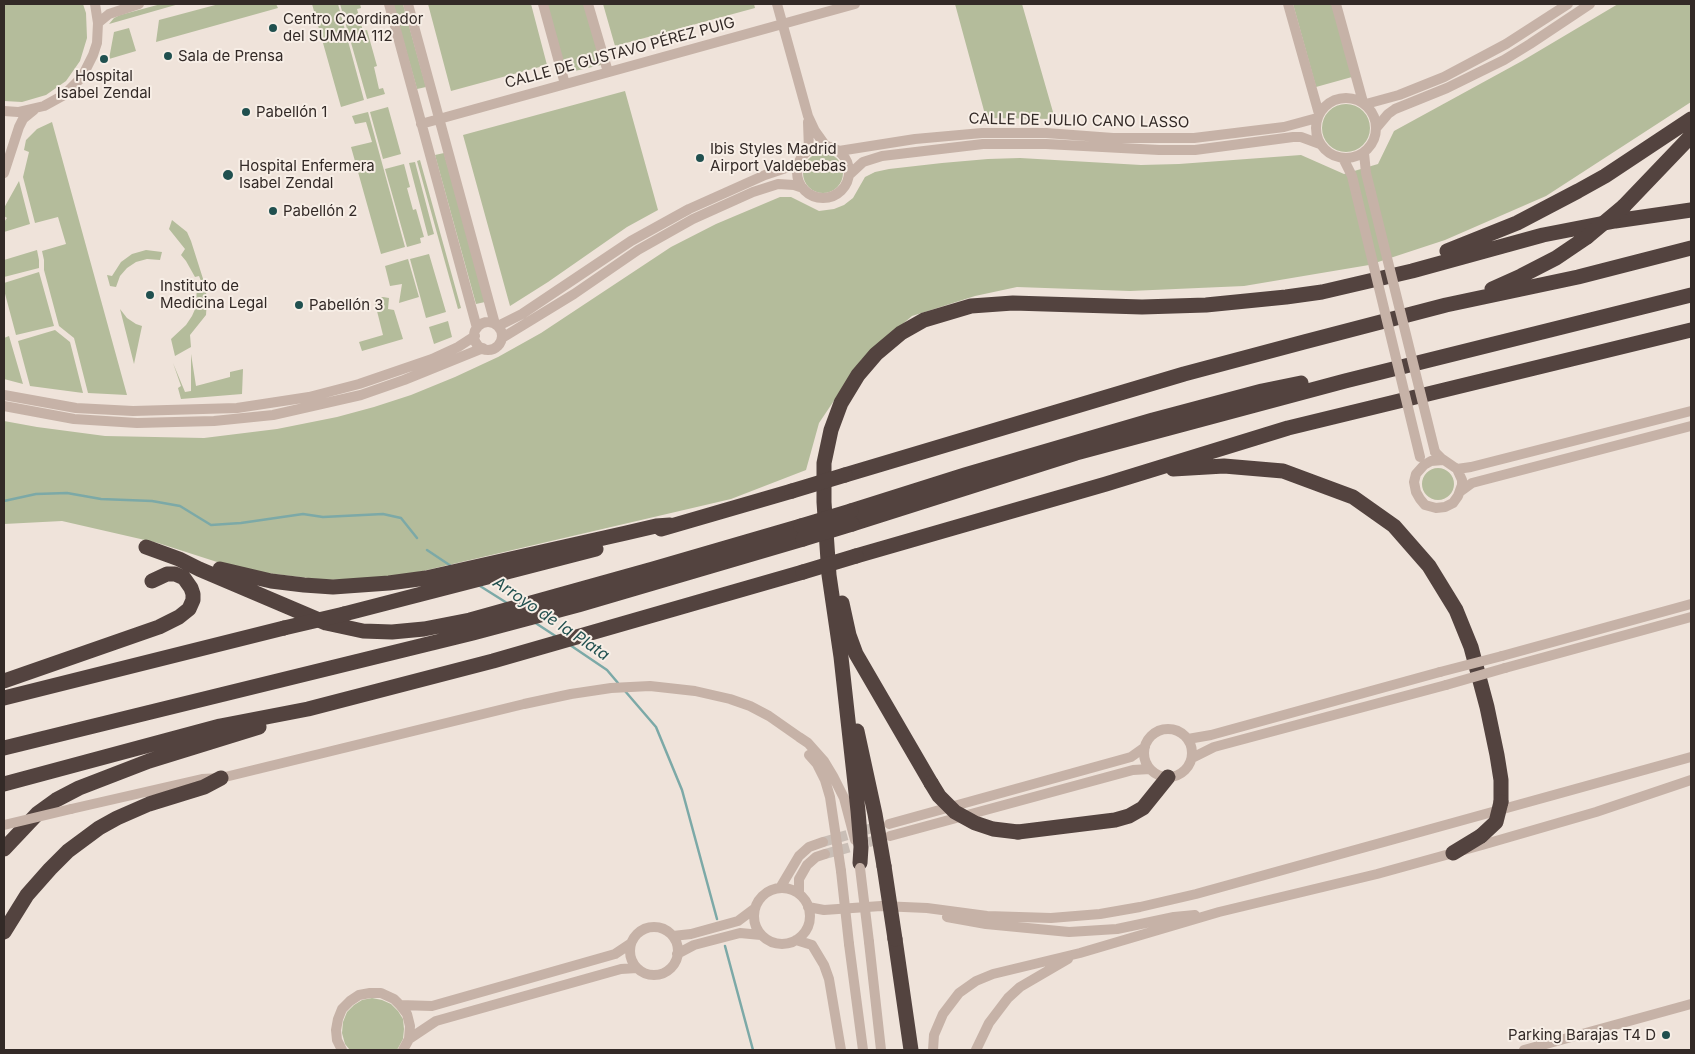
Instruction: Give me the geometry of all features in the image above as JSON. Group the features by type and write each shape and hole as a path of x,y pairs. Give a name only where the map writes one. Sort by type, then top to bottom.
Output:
{"highway":[{"path":"1250,301 1312,289 1410,265 1486,236 1532,216 1585,188 1691,119"},
{"path":"1446,305 1521,276 1556,258 1587,237 1624,206 1691,136"},
{"path":"860,866 861,847 829,575 824,502 824,463 831,430 840,403 858,375 876,354 901,333 924,320 971,306 1013,303 1142,307 1206,305 1286,298 1322,292 1412,271 1542,235 1691,210"},
{"path":"4,698 441,590 505,566 648,528 670,525 792,491 1184,374 1446,305 1578,277 1691,248"},
{"path":"146,547 179,559 199,570 251,590 309,617 347,629 379,633 472,626 557,596 802,532 1076,453 1345,381 1691,295"},
{"path":"4,784 220,726 308,709 493,661 1106,484 1288,428 1691,330"},
{"path":"1106,484 1176,468 1224,466 1283,471 1353,497 1394,526 1429,566 1456,610 1471,647 1487,707 1497,755 1501,780 1501,802 1496,822 1481,836 1453,853"},
{"path":"4,748 472,626 578,605 802,532"},
{"path":"828,546 856,654 939,796 955,812 968,820 993,830 1018,832 1115,820 1129,816 1143,808 1168,777"},
{"path":"179,559 262,579 304,584 358,586 505,566"},
{"path":"4,681 159,627 179,618 189,609 193,600 188,583 184,578 175,574 167,574 152,581"},
{"path":"840,657 875,814 911,1050"},
{"path":"4,849 38,813 56,800 79,788 149,761 249,730 308,709"},
{"path":"4,932 27,895 50,869 68,852 100,828 117,818 149,804 204,787 221,778"}],"street":[{"path":"4,111 18,112 35,109 54,102 82,77 94,55 97,43 98,23 95,4"},
{"path":"98,23 109,14 139,4"},
{"path":"389,4 476,332 477,344 483,348 495,348 502,338 574,294 638,250 694,219 752,192 778,184 794,185 803,188"},
{"path":"408,4 502,338"},
{"path":"543,4 565,84"},
{"path":"588,4 608,72"},
{"path":"777,4 808,116 825,146"},
{"name":"CALLE DE GUSTAVO PÉREZ PUIG","path":"421,124 855,4"},
{"path":"1288,4 1318,116"},
{"path":"1336,4 1364,103"},
{"path":"1364,103 1399,95 1444,77 1506,44 1568,4"},
{"path":"1377,126 1371,110 1364,103 1354,98 1338,98 1325,106 1318,116 1316,127 1320,144 1327,152 1343,158 1354,158 1364,153 1372,144 1377,126 1395,109 1447,88 1504,60 1590,4"},
{"path":"4,172 19,127 23,119 35,109"},
{"path":"808,116 809,150"},
{"name":"CALLE DE JULIO CANO LASSO","path":"839,151 923,138 982,133 1046,133 1113,138 1194,138 1284,127 1318,116"},
{"name":"CALLE DE JULIO CANO LASSO","path":"849,175 863,162 882,156 983,144 1046,144 1112,149 1186,150 1293,137 1301,137 1320,144"},
{"path":"817,146 825,146 839,151 849,166 846,184 834,196 826,198 810,194 803,188 797,172 802,156 817,146"},
{"path":"1364,153 1364,165 1435,452 1457,469 1462,480 1461,491"},
{"path":"1343,158 1352,176 1358,197 1420,457 1420,468"},
{"path":"4,395 76,408 133,411 237,408 309,397 359,384 458,347 476,332 480,325 487,322 497,325 522,314 631,241 689,209 764,175 798,164"},
{"path":"4,406 74,419 137,423 214,421 273,415 361,395 483,348"},
{"path":"1457,469 1691,411"},
{"path":"1443,460 1431,461 1420,468 1415,477 1414,487 1418,496 1425,504 1436,508 1445,507 1453,502 1461,491 1472,483 1691,426"},
{"path":"1188,739 1211,735 1691,604"},
{"path":"1192,758 1214,748 1691,617"},
{"path":"4,825 202,778 221,778 571,694 611,688 650,686 694,691 730,699 750,706 808,743 824,761 844,798 860,866 882,1050"},
{"path":"784,726 817,764 825,780 833,807 863,1050"},
{"path":"889,824 1131,757 1144,747 1152,735 1164,729 1177,730 1188,739 1192,748 1192,758 1183,772 1168,777 1158,775 1150,769 1144,759 1144,747"},
{"path":"808,907 824,910 881,906 927,908 987,916 1051,918 1100,914 1196,894 1691,757"},
{"path":"890,836 1133,770 1150,769"},
{"path":"933,1050 934,1035 943,1014 959,993 976,981 993,974 1080,953 1219,912 1377,874 1453,853 1596,812 1691,780"},
{"path":"780,888 798,856 809,847 823,842"},
{"path":"799,894 799,879 807,865 816,857 825,854"},
{"path":"673,936 691,934 738,921 754,909 768,891 780,888 790,889 799,894 808,907 810,917 808,927 796,940 784,944 771,942 761,935 754,923 754,909"},
{"path":"907,908 986,924 1069,932 1117,929 1174,917 1219,912"},
{"path":"400,1005 432,1006 615,954 630,944 636,934 645,928 655,927 665,930 673,936 677,944 678,954 668,970 659,974 649,975 637,968 630,957 630,944"},
{"path":"678,954 694,945 740,933 761,935"},
{"path":"796,940 812,945 824,965 829,979 839,1038 843,1050"},
{"path":"976,1050 980,1039 997,1010 1020,987 1080,953"},
{"path":"409,1039 436,1021 621,969 637,968"},
{"path":"342,1050 336,1030 340,1014 350,1001 359,995 370,993 381,993 394,999 406,1014 410,1026 409,1039 403,1050"},
{"path":"1524,1050 1691,1004"}],"green space":[{"path":"4,4 83,4 86,13 87,38 80,61 66,81 46,95 22,102 4,101"},
{"path":"161,4 179,4 109,24 120,15"},
{"path":"219,4 276,4 278,8 156,42 159,20"},
{"path":"312,4 338,4 364,100 341,107"},
{"path":"340,4 360,4 361,8 357,9 363,31 367,30 377,66 374,67 379,89 383,88 385,94 367,99"},
{"path":"393,4 403,4 426,87 417,89"},
{"path":"428,4 531,4 547,65 451,91"},
{"path":"547,4 586,4 601,65 566,73"},
{"path":"603,4 754,4 755,8 615,46"},
{"path":"955,4 1022,4 1055,119 986,118"},
{"path":"1293,4 1332,4 1352,77 1316,87"},
{"path":"1618,4 1691,4 1691,102 1546,196 1445,240 1369,265 1244,286 1130,291 1017,287 975,296 912,316 862,359 819,423 806,470 731,499 397,577 325,580 242,570 158,543 62,521 4,524 4,421 105,436 204,438 277,429 337,417 374,407 411,395 498,357 541,333 671,247 716,224 780,197 791,197 819,211 834,209 844,205 853,198 865,177 875,172 889,169 988,159 1020,158 1141,165 1301,155 1344,174 1378,164 1394,131 1522,61"},
{"path":"129,28 136,51 109,59 114,32"},
{"path":"625,91 658,210 627,227 510,306 463,135"},
{"path":"1346,104 1355,106 1363,111 1368,119 1370,128 1368,137 1363,145 1355,150 1346,152 1337,150 1329,145 1324,137 1322,128 1324,119 1329,111 1337,106"},
{"path":"388,107 401,154 383,159 370,112"},
{"path":"368,112 405,247 381,254 351,147 372,142 366,122 355,124 352,116"},
{"path":"52,122 127,395 88,393 74,338 59,326 44,270 42,251 66,244 58,217 35,223 23,177 29,152 24,150 26,140 37,129"},
{"path":"444,153 485,302 476,304 435,155"},
{"path":"827,153 834,156 840,162 843,173 842,181 834,190 827,193 819,193 812,190 804,181 803,169 806,162 815,154"},
{"path":"420,160 461,308 458,309 417,161"},
{"path":"415,162 434,234 428,236 409,163"},
{"path":"404,164 410,187 407,188 413,210 416,209 424,237 420,238 421,243 407,247 385,169"},
{"path":"19,181 30,224 4,232 4,222 7,218 4,216 4,208"},
{"path":"172,220 187,232 191,241 205,285 207,300 206,315 190,335 191,347 175,356 171,339 186,325 192,316 196,307 197,283 201,281 199,276 195,277 181,255 185,249 169,229"},
{"path":"37,250 39,268 4,277 4,260"},
{"path":"146,250 162,252 160,260 147,259 136,262 120,276 116,287 110,286 107,275 112,276 121,262 132,254"},
{"path":"429,254 446,312 426,318 410,259"},
{"path":"408,259 419,297 399,303 402,284 390,286 385,266"},
{"path":"39,272 54,326 16,335 4,290 4,283"},
{"path":"389,298 388,309 394,310 403,339 362,351 359,342 383,335 374,299"},
{"path":"120,309 127,318 142,326 134,364"},
{"path":"448,321 452,337 434,344 429,327"},
{"path":"55,330 70,342 83,393 30,386 18,341"},
{"path":"9,336 23,384 4,379 4,338"},
{"path":"191,354 196,386 230,377 230,372 243,369 242,394 181,399 178,388 181,386 173,363 185,392 191,391"},
{"path":"1438,468 1444,469 1449,473 1453,478 1453,490 1449,495 1444,499 1438,500 1432,499 1427,495 1423,490 1422,484 1423,478 1427,473 1432,469"},
{"path":"372,998 391,1004 403,1019 403,1039 397,1050 350,1050 345,1044 342,1033 343,1022 347,1012 362,1000"}],"waterway":[{"name":"Arroyo de la Plata","path":"4,501 36,494 67,493 101,499 152,501 180,506 211,525 241,523 303,514 323,517 383,514 401,518 417,538"},
{"name":"Arroyo de la Plata","path":"427,550 451,566"},
{"name":"Arroyo de la Plata","path":"480,586 507,603"},
{"name":"Arroyo de la Plata","path":"534,622 557,637"},
{"name":"Arroyo de la Plata","path":"570,645 607,670 618,683"},
{"name":"Arroyo de la Plata","path":"625,691 656,727 682,790 717,919"},
{"name":"Arroyo de la Plata","path":"725,946 753,1050"}],"tunnel":[{"path":"823,842 883,825"},
{"path":"825,854 884,838"}],"place":[{"name":"Centro Coordinador del SUMMA 112","path":"273,28"},
{"name":"Sala de Prensa","path":"168,56"},
{"name":"Hospital Isabel Zendal","path":"104,59"},
{"name":"Pabellón 1","path":"246,112"},
{"name":"Ibis Styles Madrid Airport Valdebebas","path":"700,158"},
{"name":"Hospital Enfermera Isabel Zendal","path":"228,175"},
{"name":"Pabellón 2","path":"273,211"},
{"name":"Instituto de Medicina Legal","path":"150,295"},
{"name":"Pabellón 3","path":"299,305"},
{"name":"Parking Barajas T4 D","path":"1666,1035"}]}
